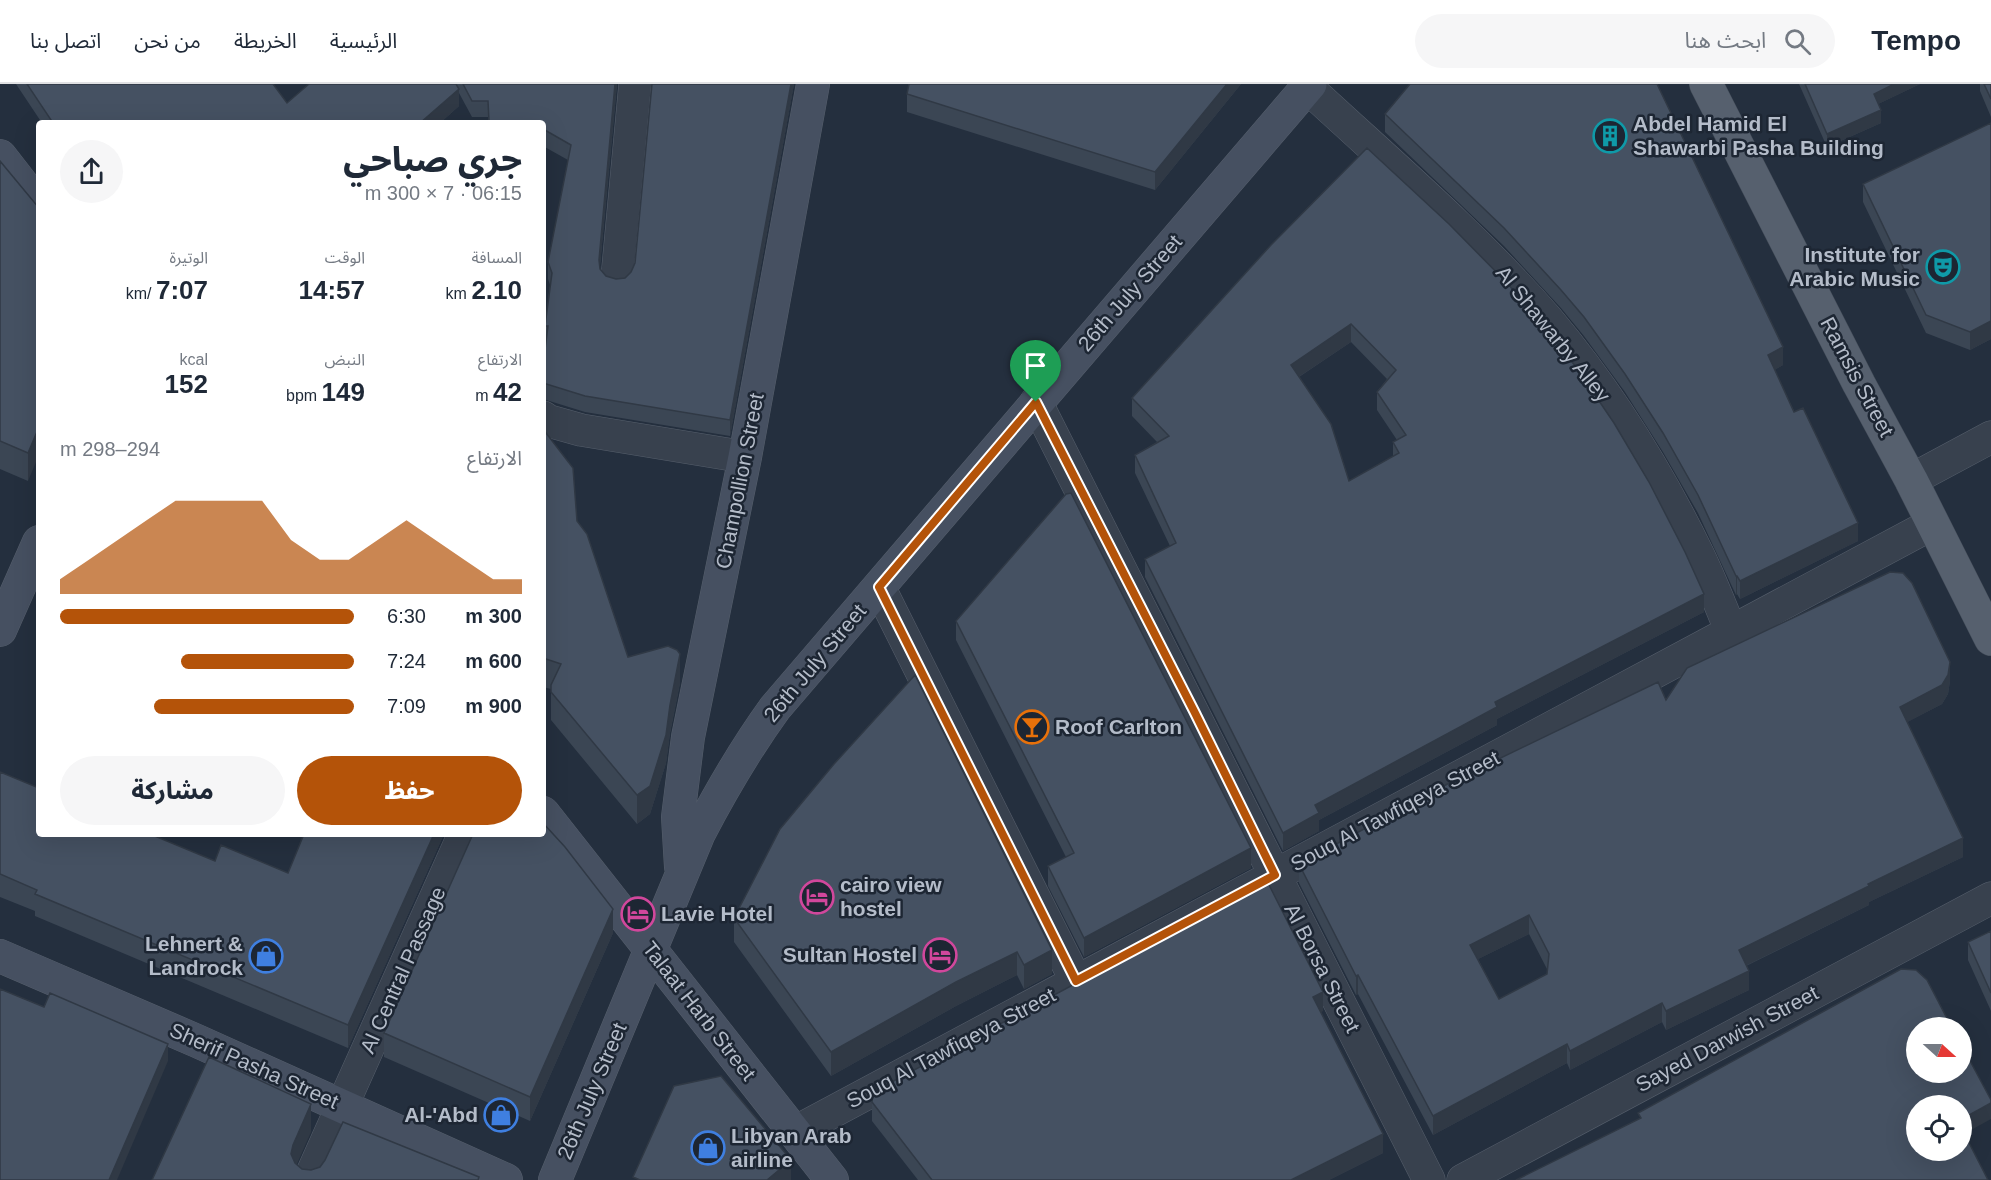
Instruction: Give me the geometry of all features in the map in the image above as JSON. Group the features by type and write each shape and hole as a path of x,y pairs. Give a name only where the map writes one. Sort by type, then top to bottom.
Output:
{"main road":[{"name":"Ramsis Street","path":"1706,84 1991,639"}],"street":[{"path":"617,278 635,84"},
{"name":"Champollion Street","path":"681,878 678,817 688,737 745,457 813,84"},
{"name":"26th July Street","path":"555,1180 699,833 721,789 746,748 775,708 1309,85"},
{"name":"Al Shawarby Alley","path":"1309,85 1484,251 1549,321 1606,397 1658,478 1697,553 1731,631"},
{"path":"0,156 36,202"},
{"name":"Al Borsa Street","path":"1036,402 1429,1180"},
{"path":"546,419 581,430 745,457"},
{"path":"1911,480 1991,436"},
{"name":"Souq Al Tawfiqeya Street","path":"795,1132 1932,524"},
{"path":"0,630 36,549"},
{"path":"879,587 1076,981"},
{"name":"Talaat Harb Street","path":"546,817 832,1180"},
{"name":"Al Central Passage","path":"309,1180 463,837"},
{"name":"Sayed Darwish Street","path":"1462,1180 1991,898"},
{"name":"Sherif Pasha Street","path":"0,956 506,1180"}],"building":[{"path":"27,84 273,84 287,103 309,84 456,84 459,89 423,120 51,120"},
{"path":"463,84 615,84 599,260 600,269 606,276 616,279 625,278 635,263 652,84 791,84 730,420 585,396 546,384 548,326 546,326 546,318 552,273 548,262 571,145 546,131 546,120 489,120 488,101 472,101"},
{"path":"909,84 1227,84 1155,172 907,94"},
{"path":"1410,84 1657,84 1783,347 1768,355 1794,412 1803,408 1858,523 1740,581 1698,495 1663,433 1625,374 1584,317 1504,228 1385,114"},
{"path":"1805,84 1894,84 1874,94 1881,110 1827,134"},
{"path":"1984,84 1991,84 1991,99"},
{"name":"Institute for Arabic Music","path":"1991,123 1991,321 1970,332 1926,315 1863,184"},
{"path":"1367,148 1449,224 1507,283 1576,367 1614,423 1649,482 1704,594 1495,702 1497,707 1315,805 1319,813 1283,833 1145,559 1176,543 1135,455 1169,436 1132,398 1271,245","holes":["1351,324 1396,370 1377,392 1406,435 1393,442 1399,453 1349,481 1331,424 1291,365"]},
{"path":"0,161 36,204 36,434 28,453 0,441"},
{"path":"546,433 573,468 577,521 587,534 628,657 668,646 680,654 666,735 650,786 637,795 551,692 551,685 561,664 546,659"},
{"path":"1071,493 1251,848 1084,938 1048,866 1074,853 956,621 1066,494"},
{"path":"1890,572 1903,573 1912,583 1950,662 1948,675 1942,685 1900,707 1963,838 1739,950 1749,971 1666,1011 1662,1003 1570,1051 1567,1044 1433,1116 1358,975 1356,976 1299,864 1453,781 1658,682 1666,700 1687,668","holes":["1529,915 1549,954 1547,974 1499,999 1470,945"]},
{"path":"915,675 1052,950 1024,965 1017,952 956,982 831,1052 734,918 780,829 834,764"},
{"path":"0,772 36,787 36,837 157,837 215,861 221,845 288,873 303,837 433,837 348,1025 35,894 37,890 0,874"},
{"path":"546,826 613,909 530,1097 384,1033 472,837 546,837"},
{"path":"1267,881 1323,992 1313,997 1383,1134 1291,1180 932,1180 872,1102 873,1092"},
{"path":"1991,931 1991,993 1968,942"},
{"path":"1901,969 1916,970 1927,980 1946,1017 1906,1017 1906,1083 1972,1083 1972,1065 1991,1103 1972,1113 1972,1095 1906,1095 1906,1161 1972,1161 1972,1149 1988,1180 1516,1180 1641,1118 1638,1113"},
{"path":"0,989 44,1007 50,993 168,1044 109,1180 0,1180"},
{"path":"209,1057 311,1104 291,1154 295,1163 302,1169 311,1170 320,1167 343,1122 479,1177 478,1180 152,1180"},
{"path":"721,1076 791,1160 767,1180 640,1180 633,1177 674,1086"}],"place":[{"name":"Abdel Hamid El Shawarbi Pasha Building","path":"1610,136"},
{"name":"Institute for Arabic Music","path":"1943,267"},
{"name":"Roof Carlton","path":"1032,727"},
{"name":"cairo view hostel","path":"817,897"},
{"name":"Lavie Hotel","path":"638,914"},
{"name":"Sultan Hostel","path":"940,955"},
{"name":"Lehnert & Landrock","path":"266,956"},
{"name":"Al-'Abd","path":"501,1115"},
{"name":"Libyan Arab airline","path":"708,1148"}],"route":[{"path":"1036,402 1275,875 1076,981 879,587 1036,402"}]}
